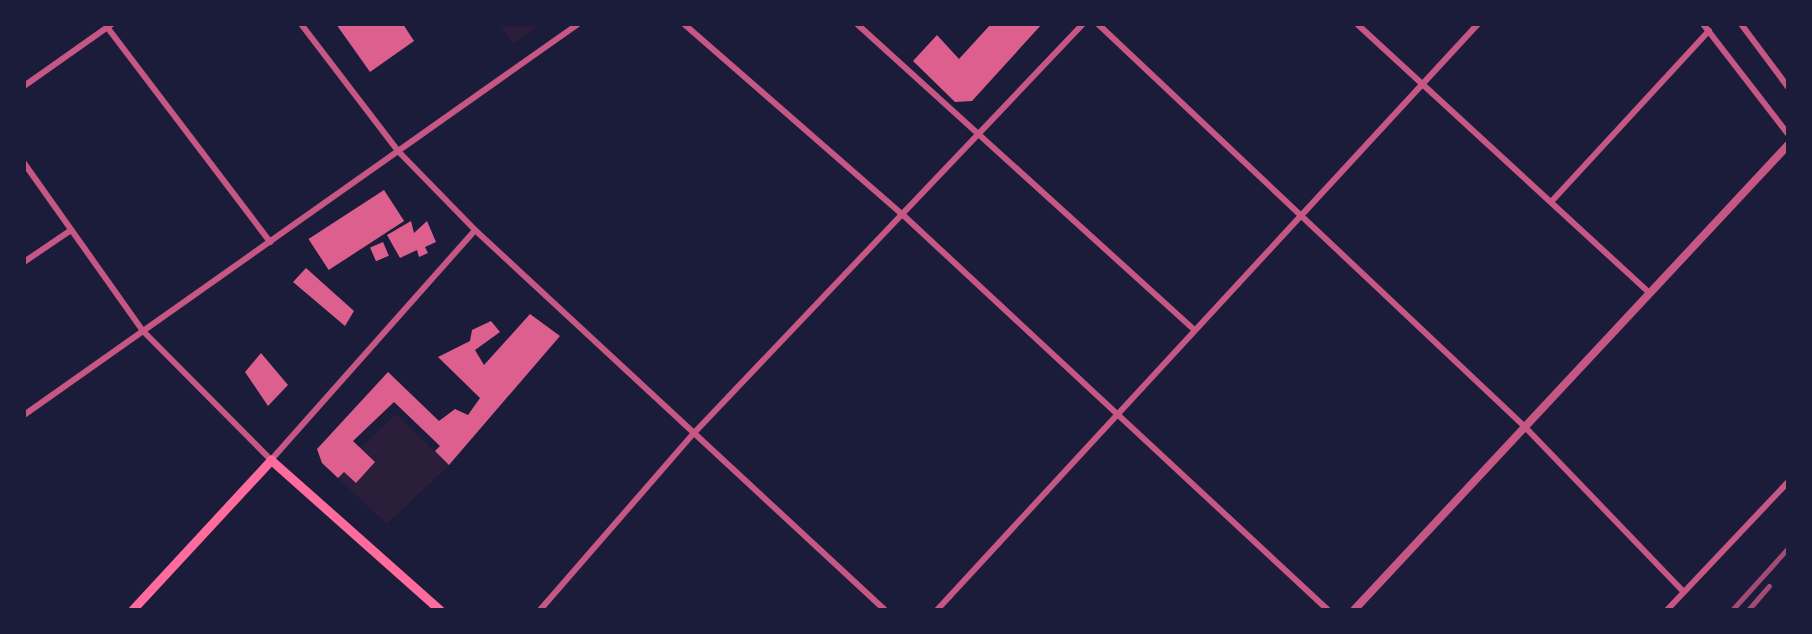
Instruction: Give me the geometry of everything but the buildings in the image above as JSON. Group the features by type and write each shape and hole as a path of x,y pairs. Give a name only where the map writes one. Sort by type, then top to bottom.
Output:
{"main road":[{"path":"132,610 271,460 440,610"}],"street":[{"path":"301,24 398,151 475,230 885,610"},
{"path":"24,415 578,24"},
{"path":"684,24 902,214 1328,610"},
{"path":"857,24 1192,328"},
{"path":"540,610 694,433 902,214 980,138 1083,24"},
{"path":"1098,24 1525,427 1684,592"},
{"path":"1357,24 1650,293"},
{"path":"937,610 1116,416 1192,328 1424,87 1478,24"},
{"path":"1703,24 1788,134"},
{"path":"1741,24 1788,87"},
{"path":"24,86 110,26 270,242"},
{"path":"1551,202 1709,31"},
{"path":"1354,610 1788,145"},
{"path":"24,163 143,331 271,460 475,230"},
{"path":"24,262 71,230"},
{"path":"1667,610 1788,482"}],"shaded area":[{"path":"500,24 541,24 513,44"},
{"path":"396,414 449,465 387,524 338,478 344,472 357,482 374,462 360,448"}],"railway":[{"path":"1732,610 1788,548"},
{"path":"1748,610 1769,586"}]}
